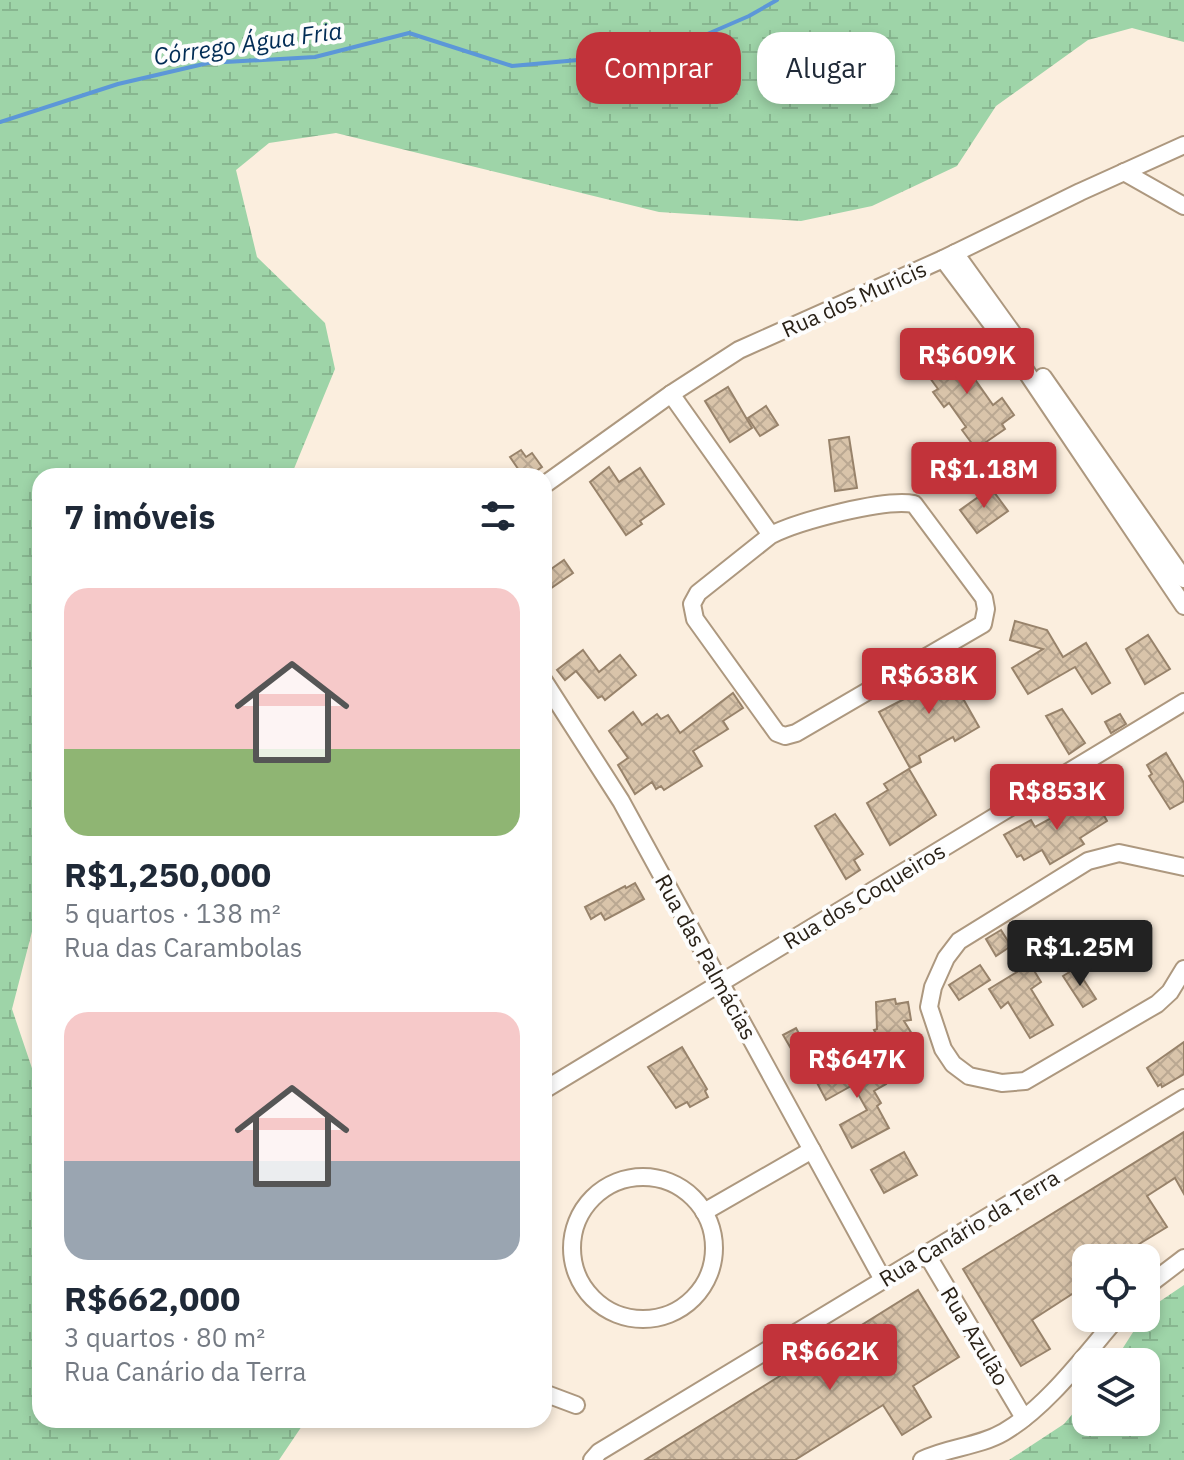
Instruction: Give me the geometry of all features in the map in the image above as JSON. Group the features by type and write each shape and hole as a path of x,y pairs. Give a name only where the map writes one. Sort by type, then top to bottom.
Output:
{"street":[{"name":"Rua dos Muricis","path":"552,479 671,394 739,350 949,256 1184,145"},
{"path":"1124,172 1184,206"},
{"path":"949,256 1015,355 1159,554 1184,579"},
{"path":"671,394 771,535"},
{"path":"890,503 914,504 984,598 986,609 983,624 796,733 781,735 692,612 692,604 698,593 771,535 787,527 890,503"},
{"path":"1159,554 1184,606"},
{"name":"Rua das Palmácias","path":"552,693 621,801 883,1280"},
{"name":"Rua dos Coqueiros","path":"552,1085 1184,702"},
{"path":"1184,867 1119,853 1088,861 959,941 939,970 929,1007 937,1036 953,1064 969,1076 984,1081 1025,1081 1157,1004 1170,992 1184,969"},
{"name":"Rua Canário da Terra","path":"592,1460 599,1452 1184,1098"},
{"path":"704,1212 812,1150"},
{"path":"654,1177 688,1192 704,1212 713,1236 713,1261 703,1285 686,1304 675,1311 651,1318 626,1317 603,1307 585,1289 574,1266 572,1240 579,1216 595,1195 605,1188 628,1178 654,1177"},
{"name":"Rua Azulão","path":"926,1253 1024,1418"},
{"path":"1160,1276 1184,1258"},
{"path":"922,1460 981,1442 1024,1418 1069,1374 1105,1332"},
{"path":"552,1396 576,1405"}],"green space":[{"path":"0,0 1184,0 1184,42 1132,28 1088,40 996,106 957,166 872,206 801,221 659,212 336,133 269,143 236,170 257,257 325,323 335,369 294,468 32,468 32,932 12,1009 32,1068 32,1428 301,1428 279,1460 0,1460"},
{"path":"1184,1285 1184,1460 1009,1460 1064,1424 1072,1415 1072,1436 1160,1436 1160,1348 1123,1348 1133,1332 1160,1332 1160,1301"}],"building":[{"path":"960,341 974,362 967,368 993,405 1002,398 1014,415 1002,424 1005,429 976,449 962,430 966,427 949,403 944,407 933,392 938,389 924,370"},
{"path":"728,387 752,428 730,442 705,401"},
{"path":"766,406 778,425 760,436 748,418"},
{"path":"849,437 857,488 835,491 829,440"},
{"path":"521,450 526,457 532,453 542,467 518,468 510,457"},
{"path":"609,467 619,482 640,468 664,504 626,535 590,482"},
{"path":"991,488 1008,511 977,533 960,510"},
{"path":"564,560 573,573 552,587 552,568"},
{"path":"1015,621 1047,630 1063,657 1086,643 1110,683 1092,694 1075,667 1028,694 1012,668 1043,649 1010,640"},
{"path":"1148,635 1170,669 1145,684 1126,649"},
{"path":"583,650 599,672 620,655 636,675 605,700 602,696 598,698 576,671 565,680 557,670"},
{"path":"943,663 979,727 919,756 921,762 910,768 879,712 910,696 907,691 923,682 920,677"},
{"path":"733,693 743,708 723,721 728,729 693,751 702,766 664,790 661,786 656,789 652,782 635,794 618,765 628,758 609,731 633,712 642,725 657,714 661,719 668,715 680,733"},
{"path":"1062,709 1085,743 1069,754 1046,716"},
{"path":"1120,714 1126,724 1111,733 1105,722"},
{"path":"1166,753 1184,783 1184,801 1170,809 1149,776 1152,774 1147,765"},
{"path":"909,769 936,815 890,845 867,803 888,790 884,784"},
{"path":"1092,796 1107,821 1080,838 1084,844 1050,864 1042,850 1024,860 1021,855 1017,857 1004,835 1031,820 1035,827"},
{"path":"835,814 863,854 854,860 860,870 846,879 815,826"},
{"path":"635,883 644,899 605,920 601,913 591,919 585,907"},
{"path":"1001,930 1011,946 996,956 986,939"},
{"path":"1111,939 1119,953 1093,969 1085,955"},
{"path":"1030,964 1041,982 1031,989 1053,1025 1030,1038 1008,1002 1001,1008 989,989"},
{"path":"980,965 990,980 959,1000 949,985"},
{"path":"1076,968 1096,999 1083,1007 1063,976"},
{"path":"895,999 896,1004 908,1002 911,1020 904,1021 920,1047 889,1065 878,1047 882,1044 874,1030 877,1029 876,1002"},
{"path":"796,1028 812,1058 800,1064 783,1035"},
{"path":"1184,1042 1184,1074 1162,1087 1161,1084 1158,1086 1147,1068"},
{"path":"682,1047 707,1089 708,1097 690,1107 687,1102 676,1108 648,1067"},
{"path":"859,1057 871,1079 881,1074 886,1084 874,1091 881,1103 877,1106 889,1128 852,1148 840,1125 867,1110 853,1085 826,1100 816,1081"},
{"path":"1184,1132 1184,1194 1175,1178 1147,1196 1167,1227 1139,1244 1072,1244 1072,1294 1032,1320 1050,1349 1021,1366 963,1269"},
{"path":"904,1152 917,1175 884,1193 871,1170"},
{"path":"918,1290 959,1357 913,1386 931,1417 902,1435 883,1405 795,1460 645,1460"}],"waterway":[{"name":"Córrego Água Fria","path":"0,122 118,84 208,63 315,57 409,33 512,66 666,52 749,16 777,0"}]}
